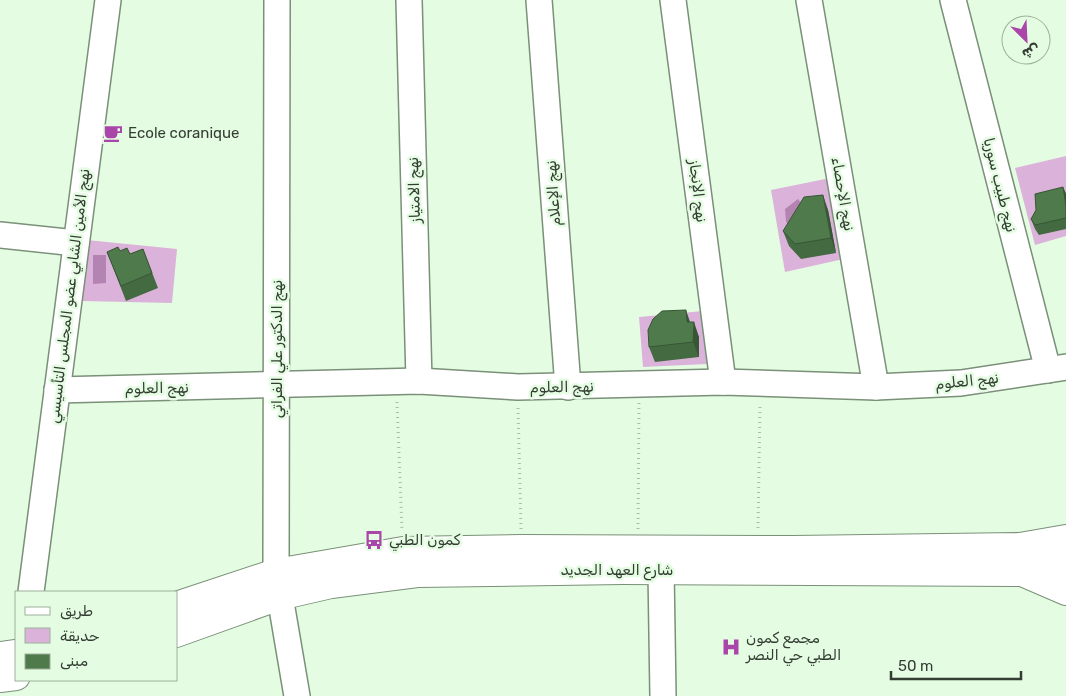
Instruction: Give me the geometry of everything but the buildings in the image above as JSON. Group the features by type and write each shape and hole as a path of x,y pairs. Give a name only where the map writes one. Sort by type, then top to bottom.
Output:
{"main road":[{"name":"شارع العهد الجديد","path":"178,606 278,585 403,551 1020,547 1066,539"},
{"name":"شارع العهد الجديد","path":"178,632 278,585 331,584 417,573 660,570 1022,572 1066,564"},
{"path":"1022,572 1066,591"},
{"path":"0,656 15,654"},
{"path":"0,678 15,676"}],"street":[{"name":"نهج الأمين الشابي عضو المجلس التأسيسي","path":"31,591 108,0"},
{"name":"نهج الدكتور علي الفراتي","path":"277,0 278,585 297,696"},
{"name":"نهج الامتياز","path":"407,381 409,0"},
{"name":"نهج الإعلام","path":"538,0 568,387"},
{"name":"نهج الإنجاز","path":"673,0 723,382"},
{"name":"نهج الإحصاء","path":"809,0 876,387"},
{"name":"نهج طبيب سوريا","path":"953,0 1057,368"},
{"path":"0,235 76,243"},
{"name":"نهج العلوم","path":"57,390 277,386 407,381 518,387 723,382 876,387 961,383 1057,368"},
{"path":"660,570 663,696"}],"path":[{"path":"403,551 407,381"},
{"path":"758,549 760,384"},
{"path":"638,548 639,385"},
{"path":"518,387 521,549"}],"green space":[{"path":"1066,156 1066,236 1035,245 1015,168"},
{"path":"835,177 848,258 785,272 771,190"},
{"path":"87,240 177,249 172,303 81,301"},
{"path":"703,311 707,364 643,367 639,317"}],"shaded area":[{"path":"798,199 801,203 790,224 786,222 785,209"},
{"path":"93,255 106,255 106,283 93,284"}],"place":[{"name":"Ecole coranique","path":"113,133"},
{"name":"كمون الطبي","path":"374,540"},
{"name":"مجمع كمون الطبي حي النصر","path":"731,647"}]}
